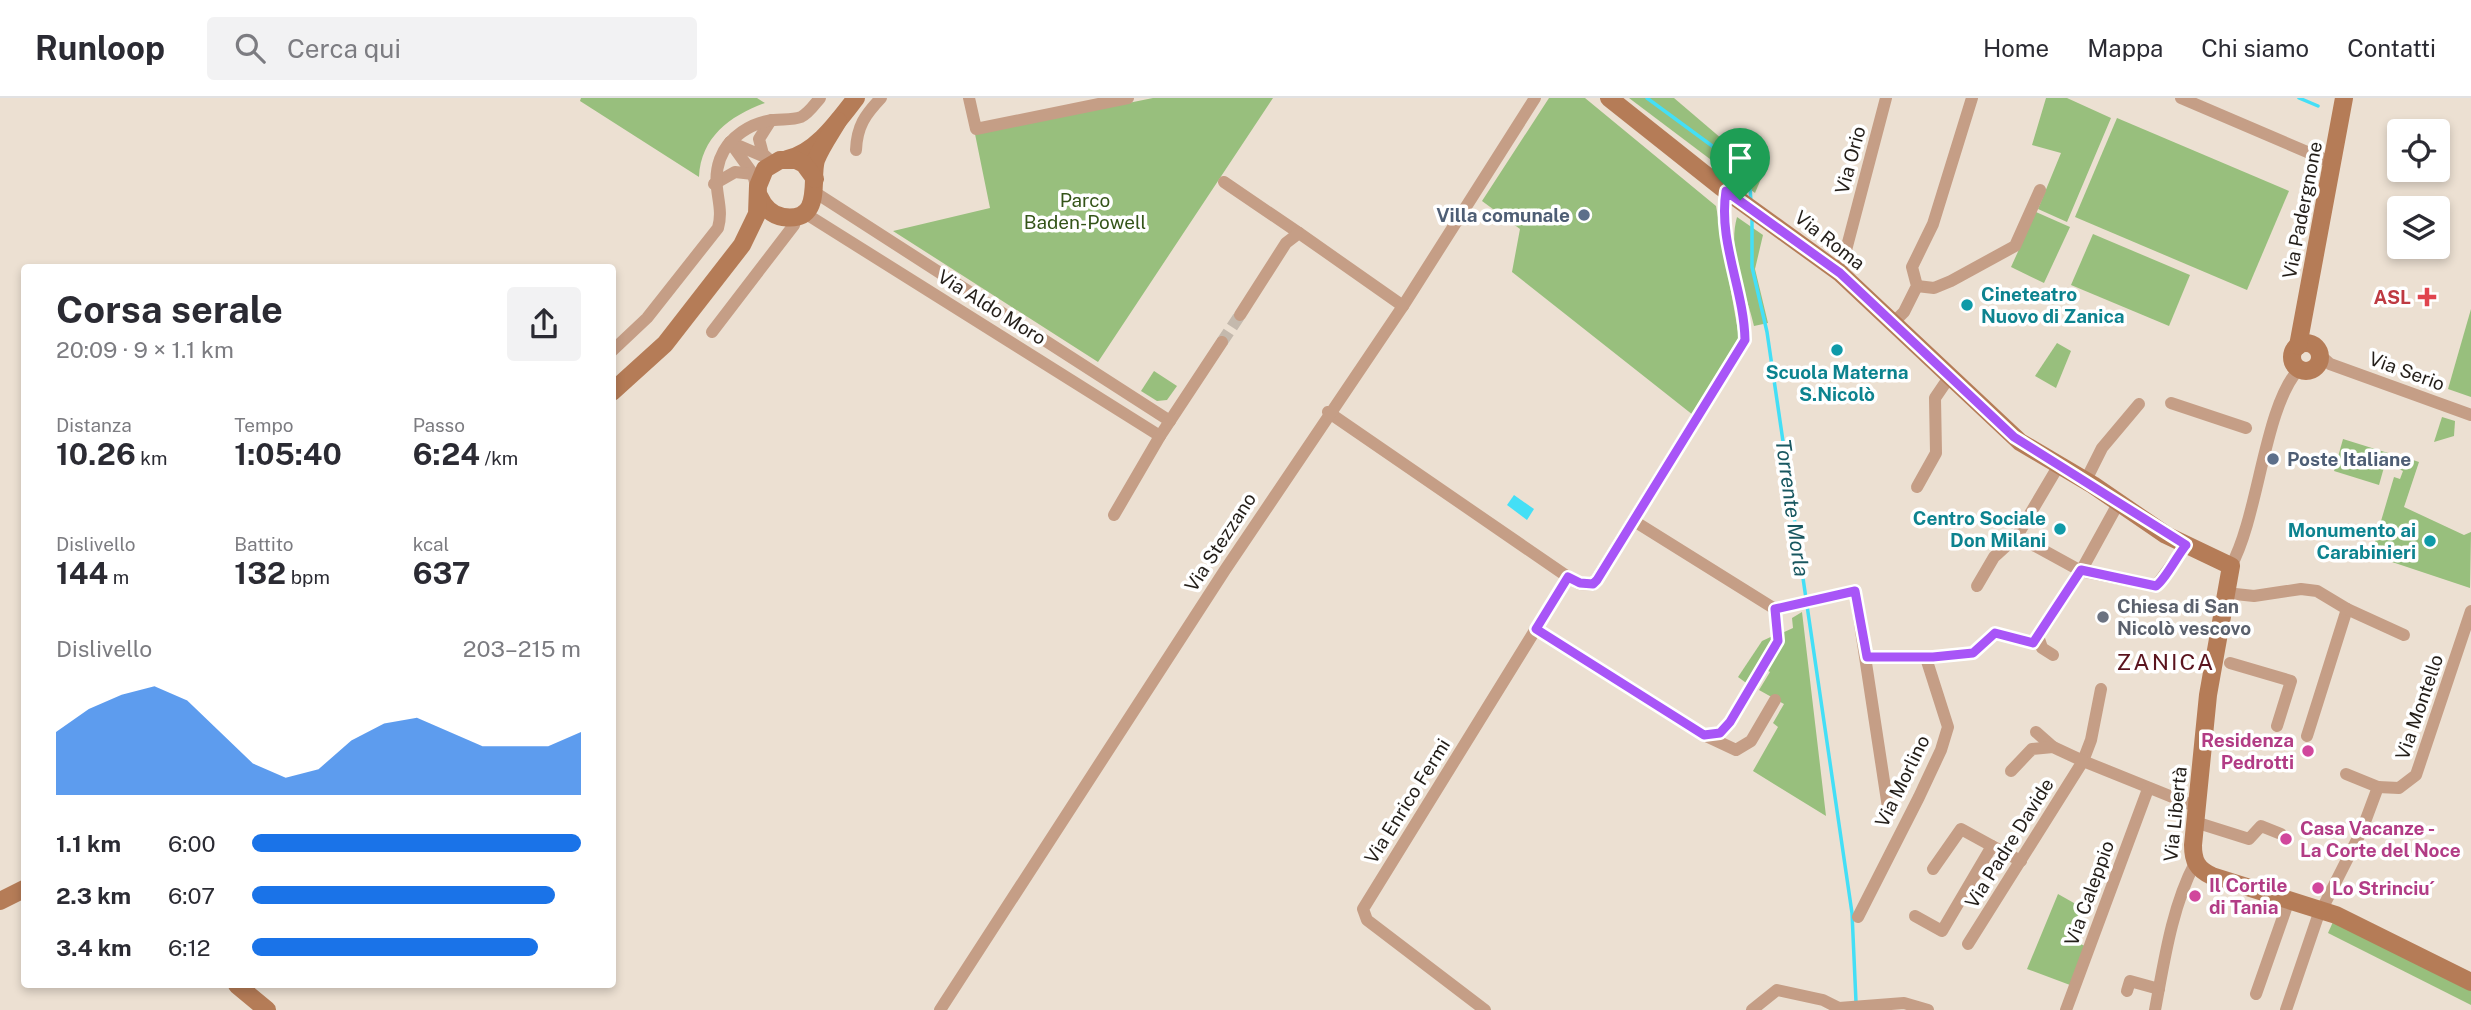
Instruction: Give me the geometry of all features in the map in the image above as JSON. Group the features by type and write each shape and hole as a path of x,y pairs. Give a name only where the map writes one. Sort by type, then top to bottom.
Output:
{"main road":[{"path":"616,388 665,344 742,245 757,214 760,177 776,160 801,156 838,121 856,98"},
{"name":"Via Roma","path":"1609,98 1733,195 1840,273 2014,437 2186,545 2231,566"},
{"name":"Via Padergnone","path":"2300,340 2344,98"},
{"path":"742,245 794,215 815,186 816,162 838,121"},
{"path":"776,160 804,164 815,186"},
{"path":"759,196 768,210 794,215"},
{"path":"2300,340 2314,346 2311,367"},
{"name":"Via Libertà","path":"2300,340 2292,357 2311,367"},
{"name":"Via Libertà","path":"2195,863 2196,815 2220,661 2231,566"},
{"path":"2195,863 2202,871 2212,876 2321,909 2471,982"},
{"path":"0,901 21,890"},
{"path":"241,988 267,1010"}],"street":[{"path":"616,347 647,318 718,228 720,211 714,184 720,158 730,142 753,124 797,118 808,113 820,98"},
{"path":"856,150 856,131 863,118 881,98"},
{"path":"969,98 976,129 1128,98"},
{"name":"Via Stezzano","path":"940,1010 1328,412 1403,306 1535,98"},
{"name":"Via Orio","path":"1840,273 1886,98"},
{"path":"1894,322 1904,313 1917,286 1912,267 1933,224 1972,98"},
{"path":"2181,98 2333,163"},
{"path":"771,120 759,139 761,149 776,160"},
{"path":"730,142 776,160"},
{"path":"730,142 752,174 759,196"},
{"path":"714,184 735,172 752,174"},
{"path":"1224,182 1403,306"},
{"name":"Via Aldo Moro","path":"815,186 1170,421"},
{"path":"1917,286 1934,288 1942,285 2015,246 2040,190"},
{"path":"1328,412 1568,577 1580,583 1593,584 1745,340 1744,321 1724,230 1733,195"},
{"path":"712,332 794,225 794,215"},
{"name":"Via Aldo Moro","path":"794,215 1160,436"},
{"path":"1240,314 1286,243 1299,233"},
{"path":"1114,515 1160,436 1222,342"},
{"name":"Via Serio","path":"2311,367 2471,415"},
{"name":"Via Libertà","path":"2231,566 2245,532 2271,437 2311,367"},
{"path":"1917,487 1936,453 1935,398 1950,376"},
{"path":"2171,403 2246,428"},
{"path":"2086,480 2102,448 2139,404"},
{"path":"1977,586 1994,557 2017,536 2059,465"},
{"path":"1867,657 1926,657 1973,653 1995,633 2024,643 2039,639 2119,502"},
{"path":"1634,520 1775,609 1855,591 1889,814"},
{"path":"2017,536 2081,570 2156,586 2186,545"},
{"name":"Via Enrico Fermi","path":"1485,1010 1367,920 1363,909 1568,577"},
{"path":"2226,593 2253,596 2301,589 2317,591 2347,609 2404,635"},
{"path":"1704,735 1720,733 1730,722 1778,641 1775,609"},
{"path":"2307,736 2347,609"},
{"name":"Via Montello","path":"2378,787 2399,788 2416,775 2471,611"},
{"path":"1536,629 1704,735 1736,750 1751,741 1775,700"},
{"path":"2039,639 2042,648 2053,655"},
{"name":"Via Morlino","path":"1858,917 1919,797 1941,750 1948,727 1926,657"},
{"path":"2220,661 2291,681 2277,726"},
{"name":"Via Padre Davide","path":"1968,944 2082,761 2091,740 2101,689"},
{"path":"2036,732 2053,747 2249,839 2261,826 2281,834"},
{"path":"2011,771 2032,748 2053,747"},
{"path":"2286,1010 2321,909 2328,901 2362,831 2378,787 2346,774"},
{"name":"Via Caleppio","path":"2066,1010 2147,789"},
{"path":"1933,869 1961,829 2021,861"},
{"path":"1916,916 1942,931 1992,846"},
{"name":"Via Libertà","path":"2155,1010 2188,876 2195,863"},
{"path":"2256,994 2289,900"},
{"path":"2127,991 2130,981 2159,989"},
{"path":"1752,1010 1777,990 1823,1000 1841,1008 1904,1003 1928,1010"}],"green space":[{"path":"581,98 757,98 765,103 740,114 720,130 705,150 699,177 580,101"},
{"name":"Parco Baden-Powell","path":"1153,98 1273,98 1098,362 893,231 990,208 975,134"},
{"path":"1549,98 1585,98 1716,206 1739,337 1693,415 1512,272 1520,229 1482,201"},
{"path":"1629,98 1674,98 1763,174 1755,193"},
{"path":"2046,98 2067,98 2111,118 2067,222 2038,209 2061,153 2032,145"},
{"path":"2117,118 2289,191 2247,290 2075,217"},
{"path":"2036,212 2070,227 2044,283 2011,267"},
{"path":"1737,217 1763,235 1755,269 1768,323 1754,326 1736,259 1734,245"},
{"path":"2093,234 2190,275 2169,326 2071,285"},
{"path":"2471,309 2471,397 2448,389"},
{"path":"2057,343 2071,351 2056,388 2035,376"},
{"path":"1154,371 1177,386 1167,400 1157,401 1141,391"},
{"path":"2442,417 2455,421 2454,436 2434,442"},
{"path":"2343,439 2388,453 2379,485 2334,471"},
{"path":"2401,456 2419,462 2404,507 2464,535 2471,532 2470,588 2371,555 2394,477 2400,479 2403,471 2397,468"},
{"path":"1802,612 1826,816 1753,771 1778,727 1773,723 1784,704 1759,690 1770,672 1765,669 1782,633 1793,628 1792,618"},
{"path":"1777,634 1749,685 1738,677 1762,641"},
{"path":"2058,894 2081,907 2069,939 2085,946 2070,985 2027,969"},
{"path":"2336,915 2471,982 2471,1005 2328,933"}],"water":[{"path":"1514,495 1534,509 1527,520 1507,505"}],"waterway":[{"name":"Torrente Morla","path":"1647,98 1749,173 1751,202"},
{"path":"2299,98 2318,106"},
{"name":"Torrente Morla","path":"1752,217 1752,267 1767,332 1852,913 1856,1002"}],"tunnel":[{"path":"1222,342 1240,315"}],"place":[{"name":"Villa comunale","path":"1584,215"},
{"name":"ASL","path":"2427,297"},
{"name":"Cineteatro Nuovo di Zanica","path":"1967,305"},
{"name":"Scuola Materna S.Nicolò","path":"1837,350"},
{"name":"Poste Italiane","path":"2273,459"},
{"name":"Centro Sociale Don Milani","path":"2060,529"},
{"name":"Monumento ai Carabinieri","path":"2430,541"},
{"name":"Chiesa di San Nicolò vescovo","path":"2103,617"},
{"name":"Residenza Pedrotti","path":"2308,751"},
{"name":"Casa Vacanze - La Corte del Noce","path":"2286,839"},
{"name":"Lo Strinciu´","path":"2318,888"},
{"name":"Il Cortile di Tania","path":"2195,896"}],"district":[{"name":"ZANICA","path":"2166,662"}],"route":[{"path":"1726,191 1740,200 1840,273 2014,437 2094,485 2166,535 2186,545 2167,568 2159,586 2081,570 2039,639 2033,643 2024,643 1995,633 1973,653 1933,657 1867,657 1855,591 1775,609 1778,641 1730,722 1720,733 1704,735 1536,629 1568,577 1580,583 1593,584 1597,580 1745,340 1744,321 1723,216 1726,191"}]}
